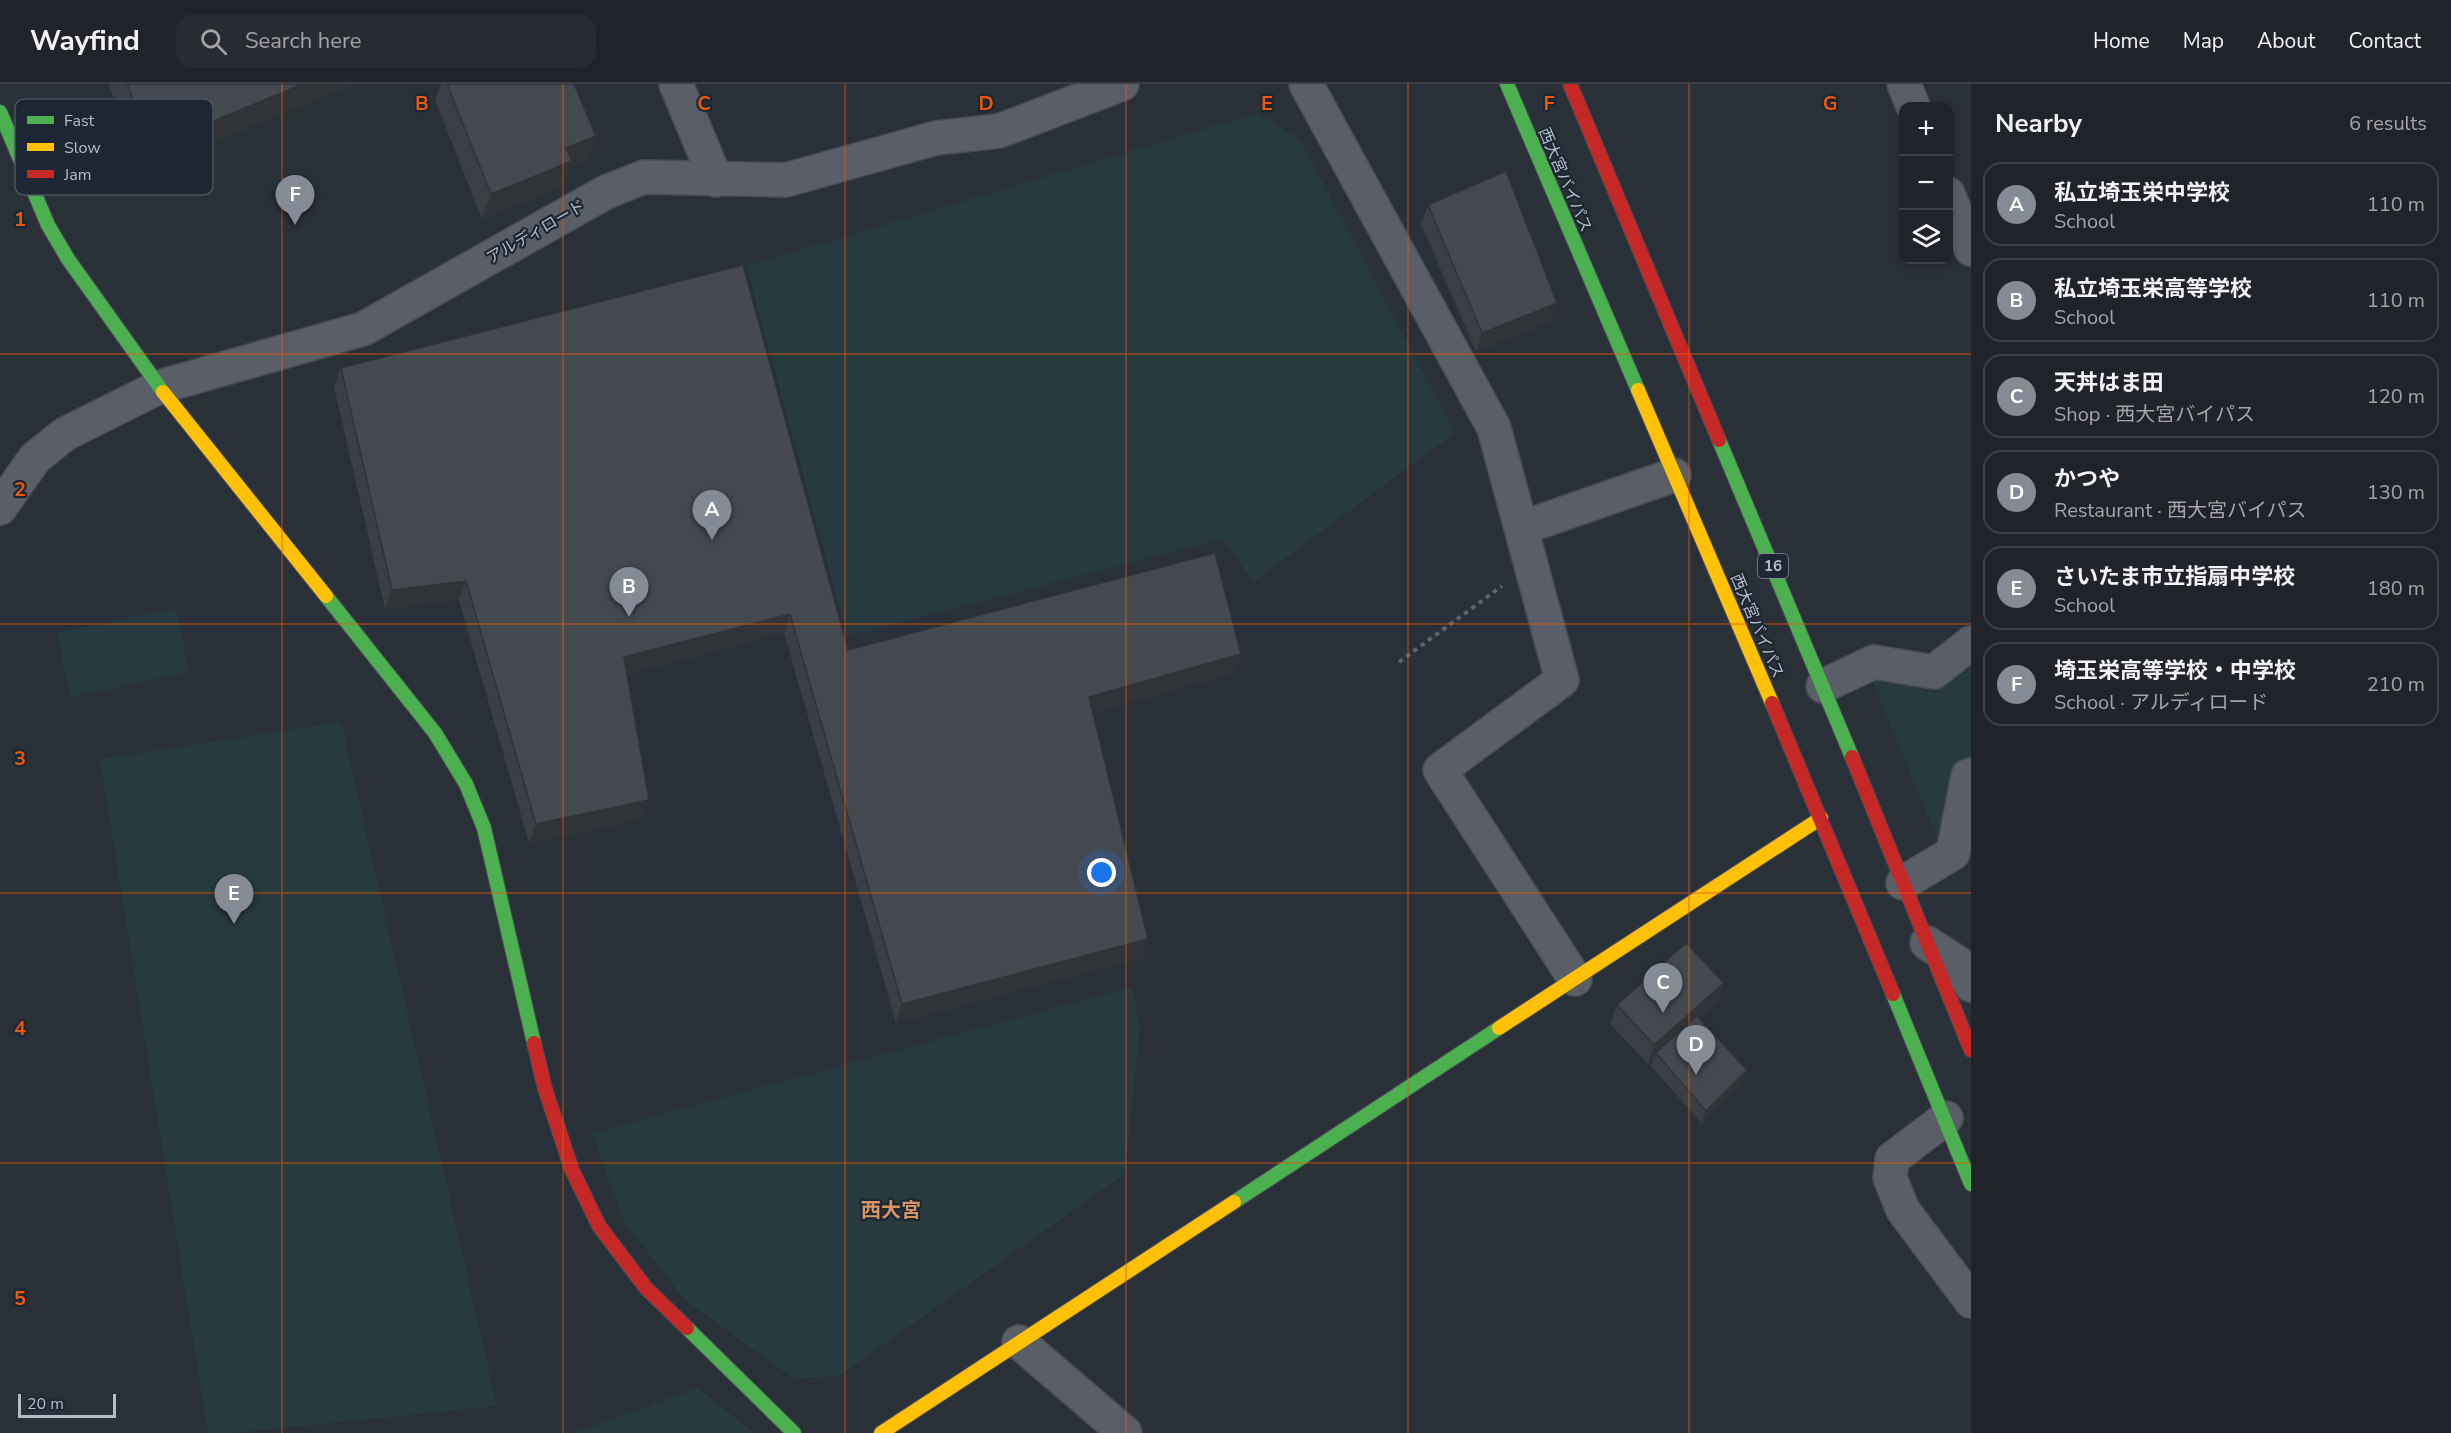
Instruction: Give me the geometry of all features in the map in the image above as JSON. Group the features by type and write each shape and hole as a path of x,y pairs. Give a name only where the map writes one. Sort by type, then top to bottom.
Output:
{"main road":[{"name":"西大宮バイパス","path":"1507,84 1821,818 1946,1118 1971,1184"},
{"name":"16","path":"1570,84 1823,686 1971,1050"},
{"path":"0,112 15,147"},
{"path":"35,195 48,225 68,258 159,387 435,733 466,784 484,828 545,1089 572,1170 599,1226 646,1288 794,1433"},
{"path":"881,1433 1821,818"}],"street":[{"path":"676,84 716,180"},
{"name":"アルディロード","path":"2,501 35,458 65,434 159,387 363,329 606,192 644,177 786,180 936,138 999,131 1122,84"},
{"path":"1306,84 1494,428 1562,680 1440,770 1575,979"},
{"path":"1904,84 1911,102"},
{"path":"1953,205 1969,240"},
{"path":"1522,528 1674,475"},
{"path":"1823,686 1874,662 1934,672 1971,643"},
{"path":"1903,883 1953,853 1968,777 1971,775"},
{"path":"1927,943 1958,963 1971,985"},
{"path":"1946,1118 1892,1159 1890,1178 1903,1210 1971,1301"},
{"path":"1019,1342 1125,1433"}],"path":[{"path":"1399,662 1531,565"}],"green space":[{"path":"1258,113 1301,141 1455,433 1253,582 1223,539 847,636 746,266"},
{"path":"176,608 189,672 71,697 57,633"},
{"path":"1971,667 1971,760 1939,843 1870,675 1936,693"},
{"path":"341,722 497,1406 233,1433 208,1433 100,759"},
{"path":"1132,987 1140,1027 1125,1174 839,1376 794,1379 685,1300 624,1222 592,1133"},
{"path":"698,1388 754,1433 574,1433"}],"building":[{"path":"127,84 303,84 213,121 213,99 133,99"},
{"path":"447,84 574,84 596,136 566,148 572,161 491,194"},
{"path":"1506,171 1557,303 1482,333 1428,205"},
{"path":"743,265 848,650 1215,553 1241,654 1089,697 1148,939 902,1004 790,614 624,657 649,800 536,824 466,581 392,590 341,368"},
{"path":"1686,943 1724,983 1654,1045 1617,1005"},
{"path":"1697,1016 1747,1070 1706,1111 1656,1053"}],"traffic: fast":[{"path":"1507,84 1638,390"},
{"path":"0,112 15,147"},
{"path":"35,195 48,225 68,259 163,392"},
{"path":"1719,440 1852,757"},
{"path":"326,596 435,733 466,784 484,828 534,1043"},
{"path":"1893,994 1971,1184"},
{"path":"1234,1202 1499,1028"},
{"path":"687,1328 794,1433"}],"traffic: slow":[{"path":"1638,390 1772,703"},
{"path":"163,392 326,596"},
{"path":"1499,1028 1821,818"},
{"path":"881,1433 1234,1202"}],"traffic: jam":[{"path":"1570,84 1719,440"},
{"path":"1772,703 1893,994"},
{"path":"1852,757 1971,1050"},
{"path":"534,1043 545,1089 572,1170 599,1226 646,1288 687,1328"}],"place":[{"name":"埼玉栄高等学校・中学校","path":"295,225"},
{"name":"私立埼玉栄中学校","path":"712,540"},
{"name":"私立埼玉栄高等学校","path":"629,617"},
{"name":"さいたま市立指扇中学校","path":"234,924"},
{"name":"天丼はま田","path":"1663,1013"},
{"name":"かつや","path":"1696,1075"}],"district":[{"name":"西大宮","path":"891,1210"}]}
